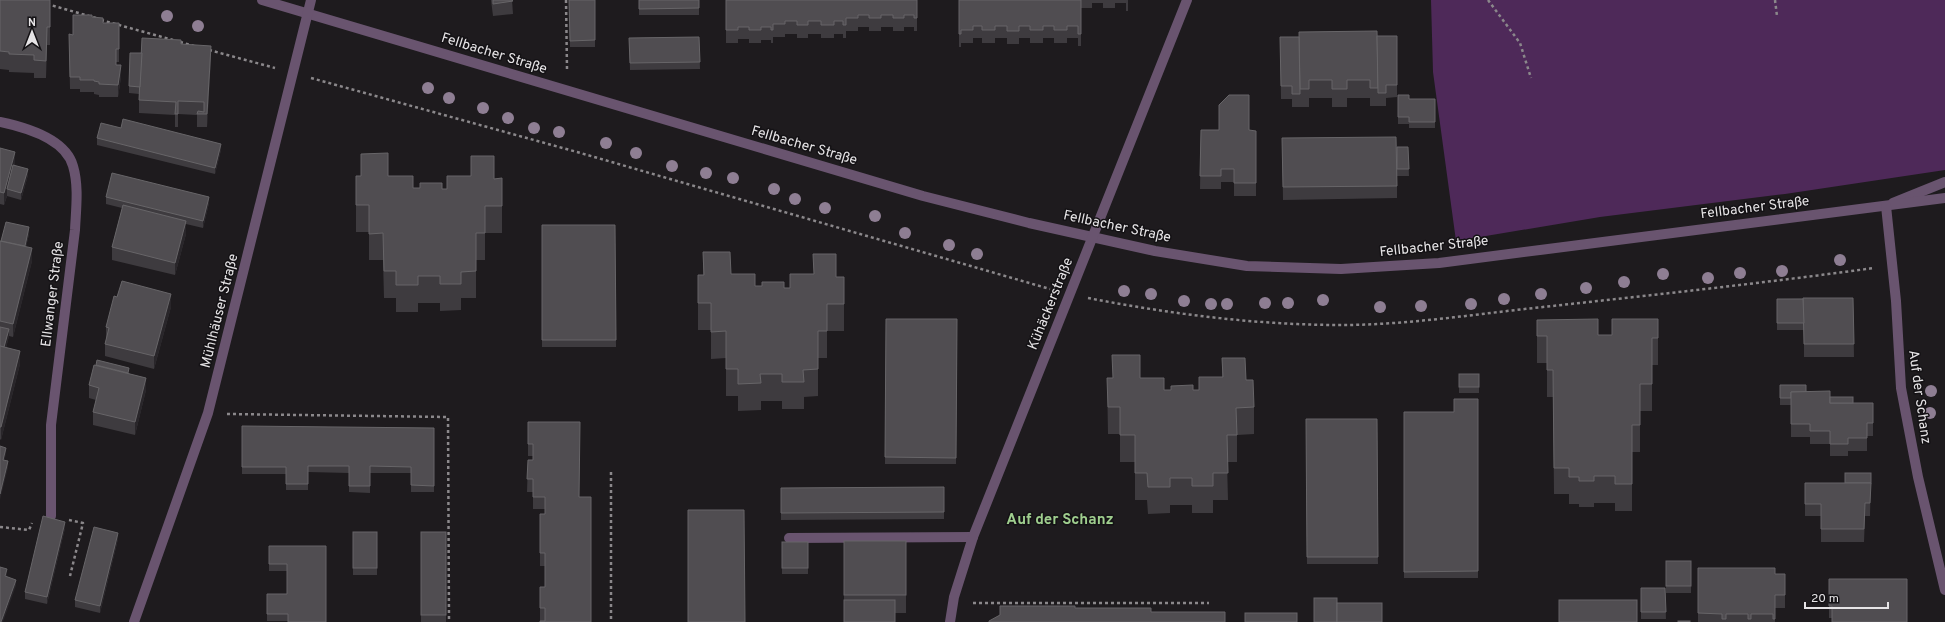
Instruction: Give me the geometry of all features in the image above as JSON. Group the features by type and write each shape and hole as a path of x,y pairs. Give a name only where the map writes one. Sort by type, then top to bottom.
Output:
{"street":[{"name":"Fellbacher Straße","path":"262,0 923,196 1029,223 1094,236 1155,251 1247,266 1341,269 1440,263 1945,198"},
{"name":"Mühlhäuser Straße","path":"134,622 208,413 311,0"},
{"name":"Kühäckerstraße","path":"950,622 953,603 973,537 1187,0"},
{"name":"Ellwanger Straße","path":"0,122 46,136 51,139 60,146 73,164 76,178 77,197 75,230 51,425 51,516"},
{"path":"1886,206 1945,182"},
{"name":"Auf der Schanz","path":"1886,206 1896,301 1901,388 1918,477 1945,590"},
{"path":"789,538 973,537"}],"path":[{"path":"566,0 568,91"},
{"path":"1488,0 1520,43 1531,78"},
{"path":"1774,0 1778,16"},
{"path":"46,4 200,47"},
{"path":"208,50 293,73"},
{"path":"208,413 448,417 449,622"},
{"path":"611,472 611,622"},
{"path":"0,528 29,530 37,512 83,523 70,576"},
{"path":"953,603 1209,603"}],"shaded area":[{"path":"1431,0 1945,0 1945,170 1785,194 1600,217 1456,241 1433,72"}],"building":[{"path":"0,0 50,0 50,27 47,27 46,61 34,60 34,55 9,54 9,52 0,51"},
{"path":"493,0 512,0 513,1 493,4"},
{"path":"569,0 595,0 595,40 570,41"},
{"path":"639,0 699,0 699,8 639,9"},
{"path":"726,0 917,0 917,18 914,18 914,15 904,15 904,18 893,18 893,15 881,15 881,18 869,18 869,15 858,15 858,18 846,18 846,25 843,25 843,21 834,21 834,25 821,25 821,21 808,21 808,25 797,25 797,21 785,21 785,24 773,24 773,30 771,30 771,27 761,27 761,30 749,30 749,27 738,27 738,30 726,30"},
{"path":"959,0 1081,0 1081,34 1078,34 1078,26 1067,26 1067,30 1054,30 1054,26 1043,26 1043,30 1030,30 1030,26 1019,26 1019,31 1007,31 1007,26 995,26 995,30 982,30 982,26 973,26 973,30 961,30 961,34 959,34"},
{"path":"73,15 92,15 92,17 103,18 103,23 119,23 119,49 116,49 116,65 121,65 118,85 99,84 99,82 94,80 80,80 80,77 70,77 69,34 73,35"},
{"path":"1377,31 1378,88 1370,88 1370,80 1347,80 1347,89 1332,89 1332,80 1309,80 1309,89 1300,89 1299,32"},
{"path":"1377,36 1397,36 1397,85 1386,85 1386,93 1378,93"},
{"path":"699,37 700,62 630,63 629,38"},
{"path":"1280,37 1299,37 1300,94 1292,94 1292,86 1281,86"},
{"path":"142,38 181,40 181,44 211,46 207,114 197,114 198,111 204,112 204,102 178,101 178,114 175,114 176,102 139,100"},
{"path":"130,53 142,53 140,87 129,86"},
{"path":"1229,95 1249,95 1249,130 1256,131 1256,183 1234,183 1234,169 1221,169 1221,176 1200,176 1201,130 1219,130 1219,105"},
{"path":"1398,95 1409,95 1409,99 1435,99 1435,122 1409,122 1409,117 1398,117"},
{"path":"123,119 221,144 215,168 97,138 101,123 121,128"},
{"path":"1396,137 1397,186 1283,187 1282,138"},
{"path":"1397,147 1408,147 1409,169 1397,169"},
{"path":"0,148 15,152 4,193 0,192"},
{"path":"388,153 388,176 413,176 413,188 420,188 420,183 442,183 442,189 447,189 447,176 471,176 471,156 494,156 494,179 502,178 502,206 485,206 485,233 476,233 476,271 461,272 461,284 440,284 440,276 418,276 418,285 396,285 396,271 384,271 383,233 369,234 369,205 356,205 356,176 361,176 361,154"},
{"path":"13,165 28,169 21,193 7,189"},
{"path":"112,173 209,197 203,221 106,197"},
{"path":"123,205 186,221 175,263 112,247"},
{"path":"6,222 29,227 25,246 1,241"},
{"path":"542,225 615,225 616,340 542,340"},
{"path":"0,241 32,248 13,324 0,321"},
{"path":"703,252 730,252 731,274 755,274 755,286 762,286 762,282 784,282 784,288 790,288 790,274 814,274 813,254 836,254 836,277 844,277 844,304 827,304 827,331 818,331 818,369 803,370 804,382 782,382 782,374 760,374 761,383 738,384 738,369 726,369 726,331 711,332 711,303 698,303 698,275 704,275"},
{"path":"122,281 171,294 154,356 105,344 109,328 106,327 114,296 117,297"},
{"path":"1803,298 1853,298 1854,344 1804,344"},
{"path":"1777,299 1803,299 1804,323 1777,323"},
{"path":"886,319 957,319 956,458 885,457"},
{"path":"1598,319 1598,335 1612,335 1612,319 1658,319 1658,338 1652,338 1652,384 1640,384 1640,425 1632,425 1632,484 1615,484 1615,476 1594,476 1594,481 1579,481 1579,477 1569,477 1569,468 1554,468 1553,370 1547,370 1547,336 1537,336 1537,320"},
{"path":"0,327 9,329 4,347 0,346"},
{"path":"0,346 20,351 1,427 0,427"},
{"path":"1112,355 1140,355 1140,378 1164,378 1164,390 1171,390 1171,386 1193,385 1193,390 1199,390 1199,377 1223,377 1222,358 1245,358 1246,380 1253,380 1254,407 1236,408 1237,435 1227,435 1228,473 1213,473 1213,486 1192,486 1192,478 1170,478 1170,487 1148,487 1147,473 1135,473 1135,435 1120,435 1120,407 1108,407 1107,378 1113,378"},
{"path":"97,360 129,368 128,373 96,365"},
{"path":"94,365 146,378 135,422 93,412 99,388 89,385"},
{"path":"1459,374 1479,374 1479,387 1459,387"},
{"path":"1780,385 1806,385 1806,392 1791,392 1791,398 1780,398"},
{"path":"1830,391 1830,403 1873,403 1873,423 1867,423 1867,438 1848,438 1848,444 1830,444 1830,431 1810,431 1810,424 1791,424 1791,392"},
{"path":"1830,397 1853,397 1853,403 1830,403"},
{"path":"1454,399 1478,399 1478,571 1404,572 1404,412 1454,412"},
{"path":"1306,419 1377,419 1378,557 1307,557"},
{"path":"528,422 580,422 579,497 591,497 591,622 540,622 545,621 545,608 540,608 540,587 545,587 545,553 540,553 540,514 545,514 545,497 533,497 533,479 527,479 528,460 533,460 533,444 528,444"},
{"path":"242,426 434,428 434,486 411,485 411,467 370,466 370,486 349,486 349,466 308,466 308,484 286,484 286,467 242,467"},
{"path":"0,446 6,448 3,460 8,461 0,494"},
{"path":"1845,473 1871,473 1871,483 1845,483"},
{"path":"1805,483 1871,483 1870,503 1865,503 1864,529 1821,529 1821,504 1805,504"},
{"path":"944,487 944,512 781,513 781,488"},
{"path":"688,510 744,510 745,622 688,622"},
{"path":"43,516 65,522 47,597 25,592"},
{"path":"94,527 118,533 100,606 75,600"},
{"path":"353,532 377,532 377,568 353,568"},
{"path":"421,532 446,532 446,615 421,615"},
{"path":"844,541 906,541 906,595 844,595"},
{"path":"782,542 808,542 808,568 782,568"},
{"path":"269,546 326,546 326,622 288,622 288,614 267,614 267,594 287,594 287,564 269,564"},
{"path":"1666,561 1691,561 1691,586 1666,586"},
{"path":"0,567 7,569 5,576 16,580 1,622 0,622"},
{"path":"1698,568 1775,568 1775,574 1785,574 1785,595 1775,595 1775,619 1773,619 1773,614 1751,614 1751,619 1748,619 1748,614 1726,614 1726,619 1722,619 1722,614 1698,613"},
{"path":"1829,579 1907,579 1907,622 1832,622 1832,606 1829,606"},
{"path":"1641,588 1665,588 1666,612 1641,612"},
{"path":"1314,598 1337,598 1337,622 1314,622"},
{"path":"844,600 895,600 895,622 844,622"},
{"path":"1559,600 1637,600 1637,622 1559,622"},
{"path":"1337,603 1382,603 1382,622 1337,622"},
{"path":"1000,606 1151,608 1151,612 1225,612 1225,622 989,622 1000,615"},
{"path":"1245,613 1297,613 1297,622 1245,622"},
{"path":"1690,621 1690,622 1678,622"}],"district":[{"name":"Auf der Schanz","path":"1060,520"}]}
